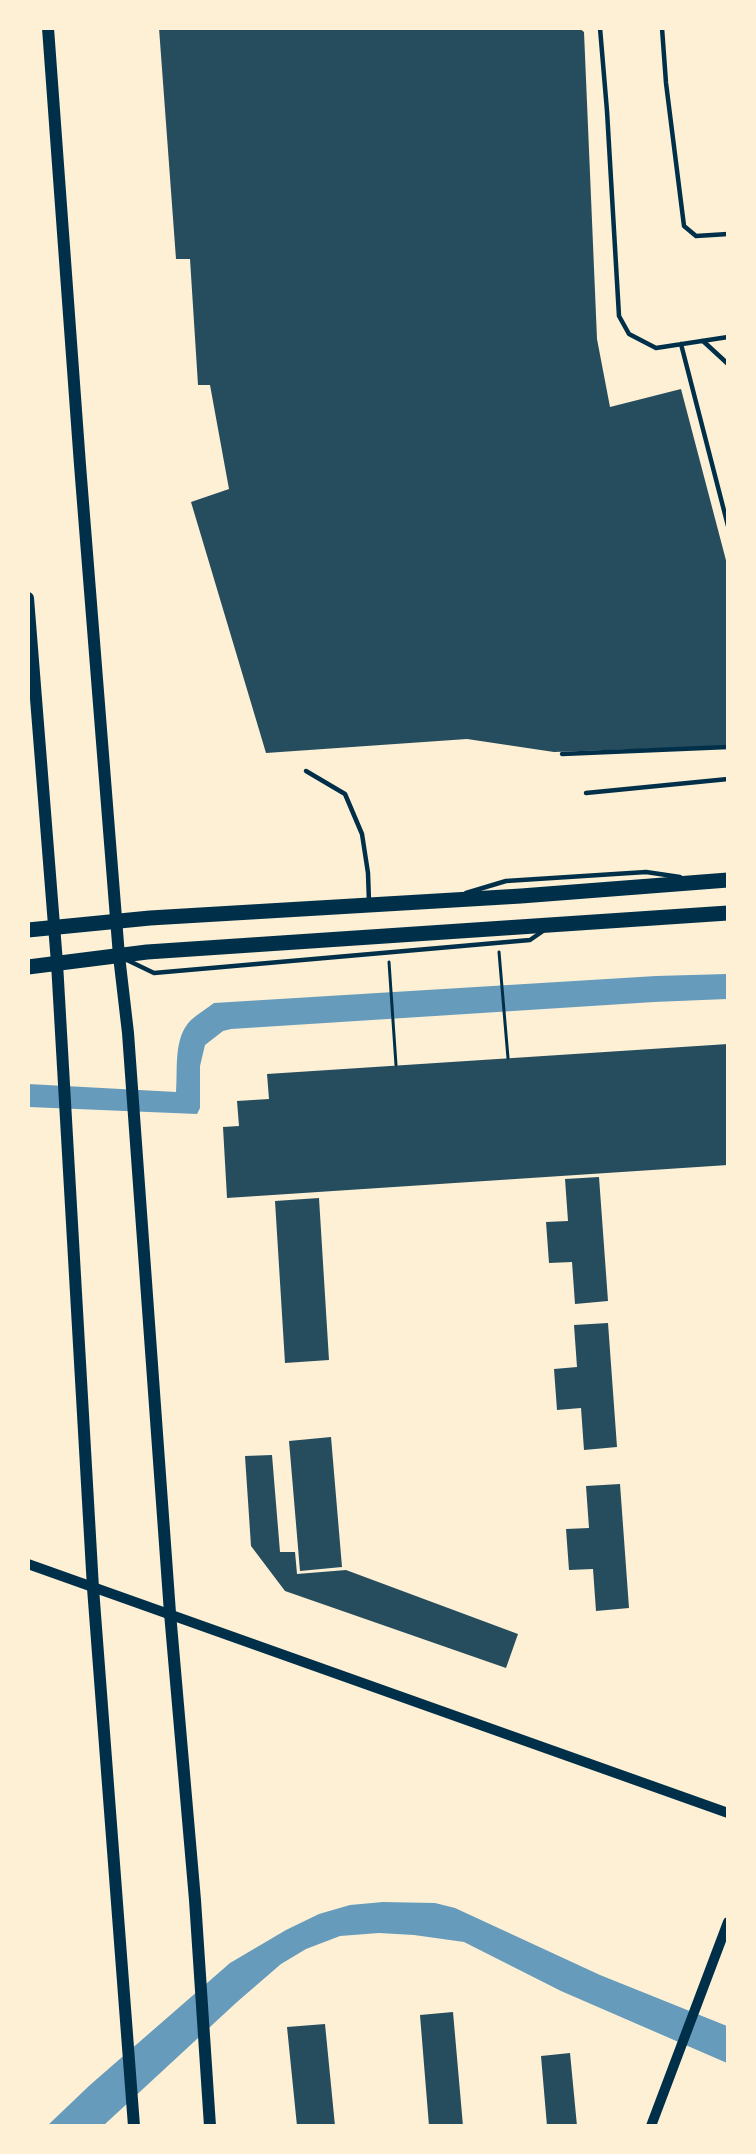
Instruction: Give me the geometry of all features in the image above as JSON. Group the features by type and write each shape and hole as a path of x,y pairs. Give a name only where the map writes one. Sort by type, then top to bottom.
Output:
{"main road":[{"path":"48,28 116,922 128,1033 170,1613 195,1900 210,2126"},
{"path":"28,598 57,963 93,1588 134,2126"},
{"path":"28,930 728,880"},
{"path":"28,967 147,952 728,913"}],"street":[{"path":"28,1564 728,1813"},
{"path":"651,2126 728,1922"}],"lane":[{"path":"600,28 619,316 629,334 656,348 728,337"},
{"path":"663,28 666,83 684,226 696,236 728,234"},
{"path":"703,341 728,364"},
{"path":"681,344 728,526"},
{"path":"562,754 728,747"},
{"path":"306,771 345,794 362,834 370,905"},
{"path":"586,793 728,779"},
{"path":"119,956 154,973 530,940 552,924"}],"path":[{"path":"496,927 508,1058"},
{"path":"387,935 396,1065"}],"water":[{"path":"727,974 727,999 231,1029 223,1031 205,1045 200,1066 200,1108 197,1114 29,1107 28,1084 176,1092 181,1036 191,1020 214,1003 656,976"},
{"path":"383,1902 435,1903 455,1908 600,1975 727,2026 727,2063 561,1991 464,1942 379,1933 340,1936 306,1949 281,1964 104,2125 47,2126 90,2085 230,1963 286,1930 319,1914 350,1905"}],"building":[{"path":"159,28 579,28 584,32 597,339 610,407 681,389 728,568 728,746 554,752 467,739 266,753 191,502 229,489 210,385 198,385 190,259 176,259"},
{"path":"728,1044 728,1165 227,1198 223,1127 239,1126 237,1101 269,1099 267,1074"},
{"path":"599,1177 608,1301 575,1304 572,1262 549,1263 546,1222 568,1221 565,1179"},
{"path":"319,1198 329,1360 285,1363 275,1201"},
{"path":"608,1323 617,1447 584,1450 581,1408 557,1410 554,1369 577,1367 574,1325"},
{"path":"331,1437 342,1567 300,1571 289,1441"},
{"path":"272,1455 280,1552 295,1552 297,1574 346,1570 518,1634 506,1668 285,1591 251,1546 245,1456"},
{"path":"620,1484 629,1608 596,1611 593,1569 569,1570 566,1529 589,1528 586,1486"},
{"path":"453,2012 463,2126 429,2126 420,2015"},
{"path":"325,2024 335,2126 297,2126 287,2027"},
{"path":"570,2053 577,2126 547,2126 541,2056"}]}
